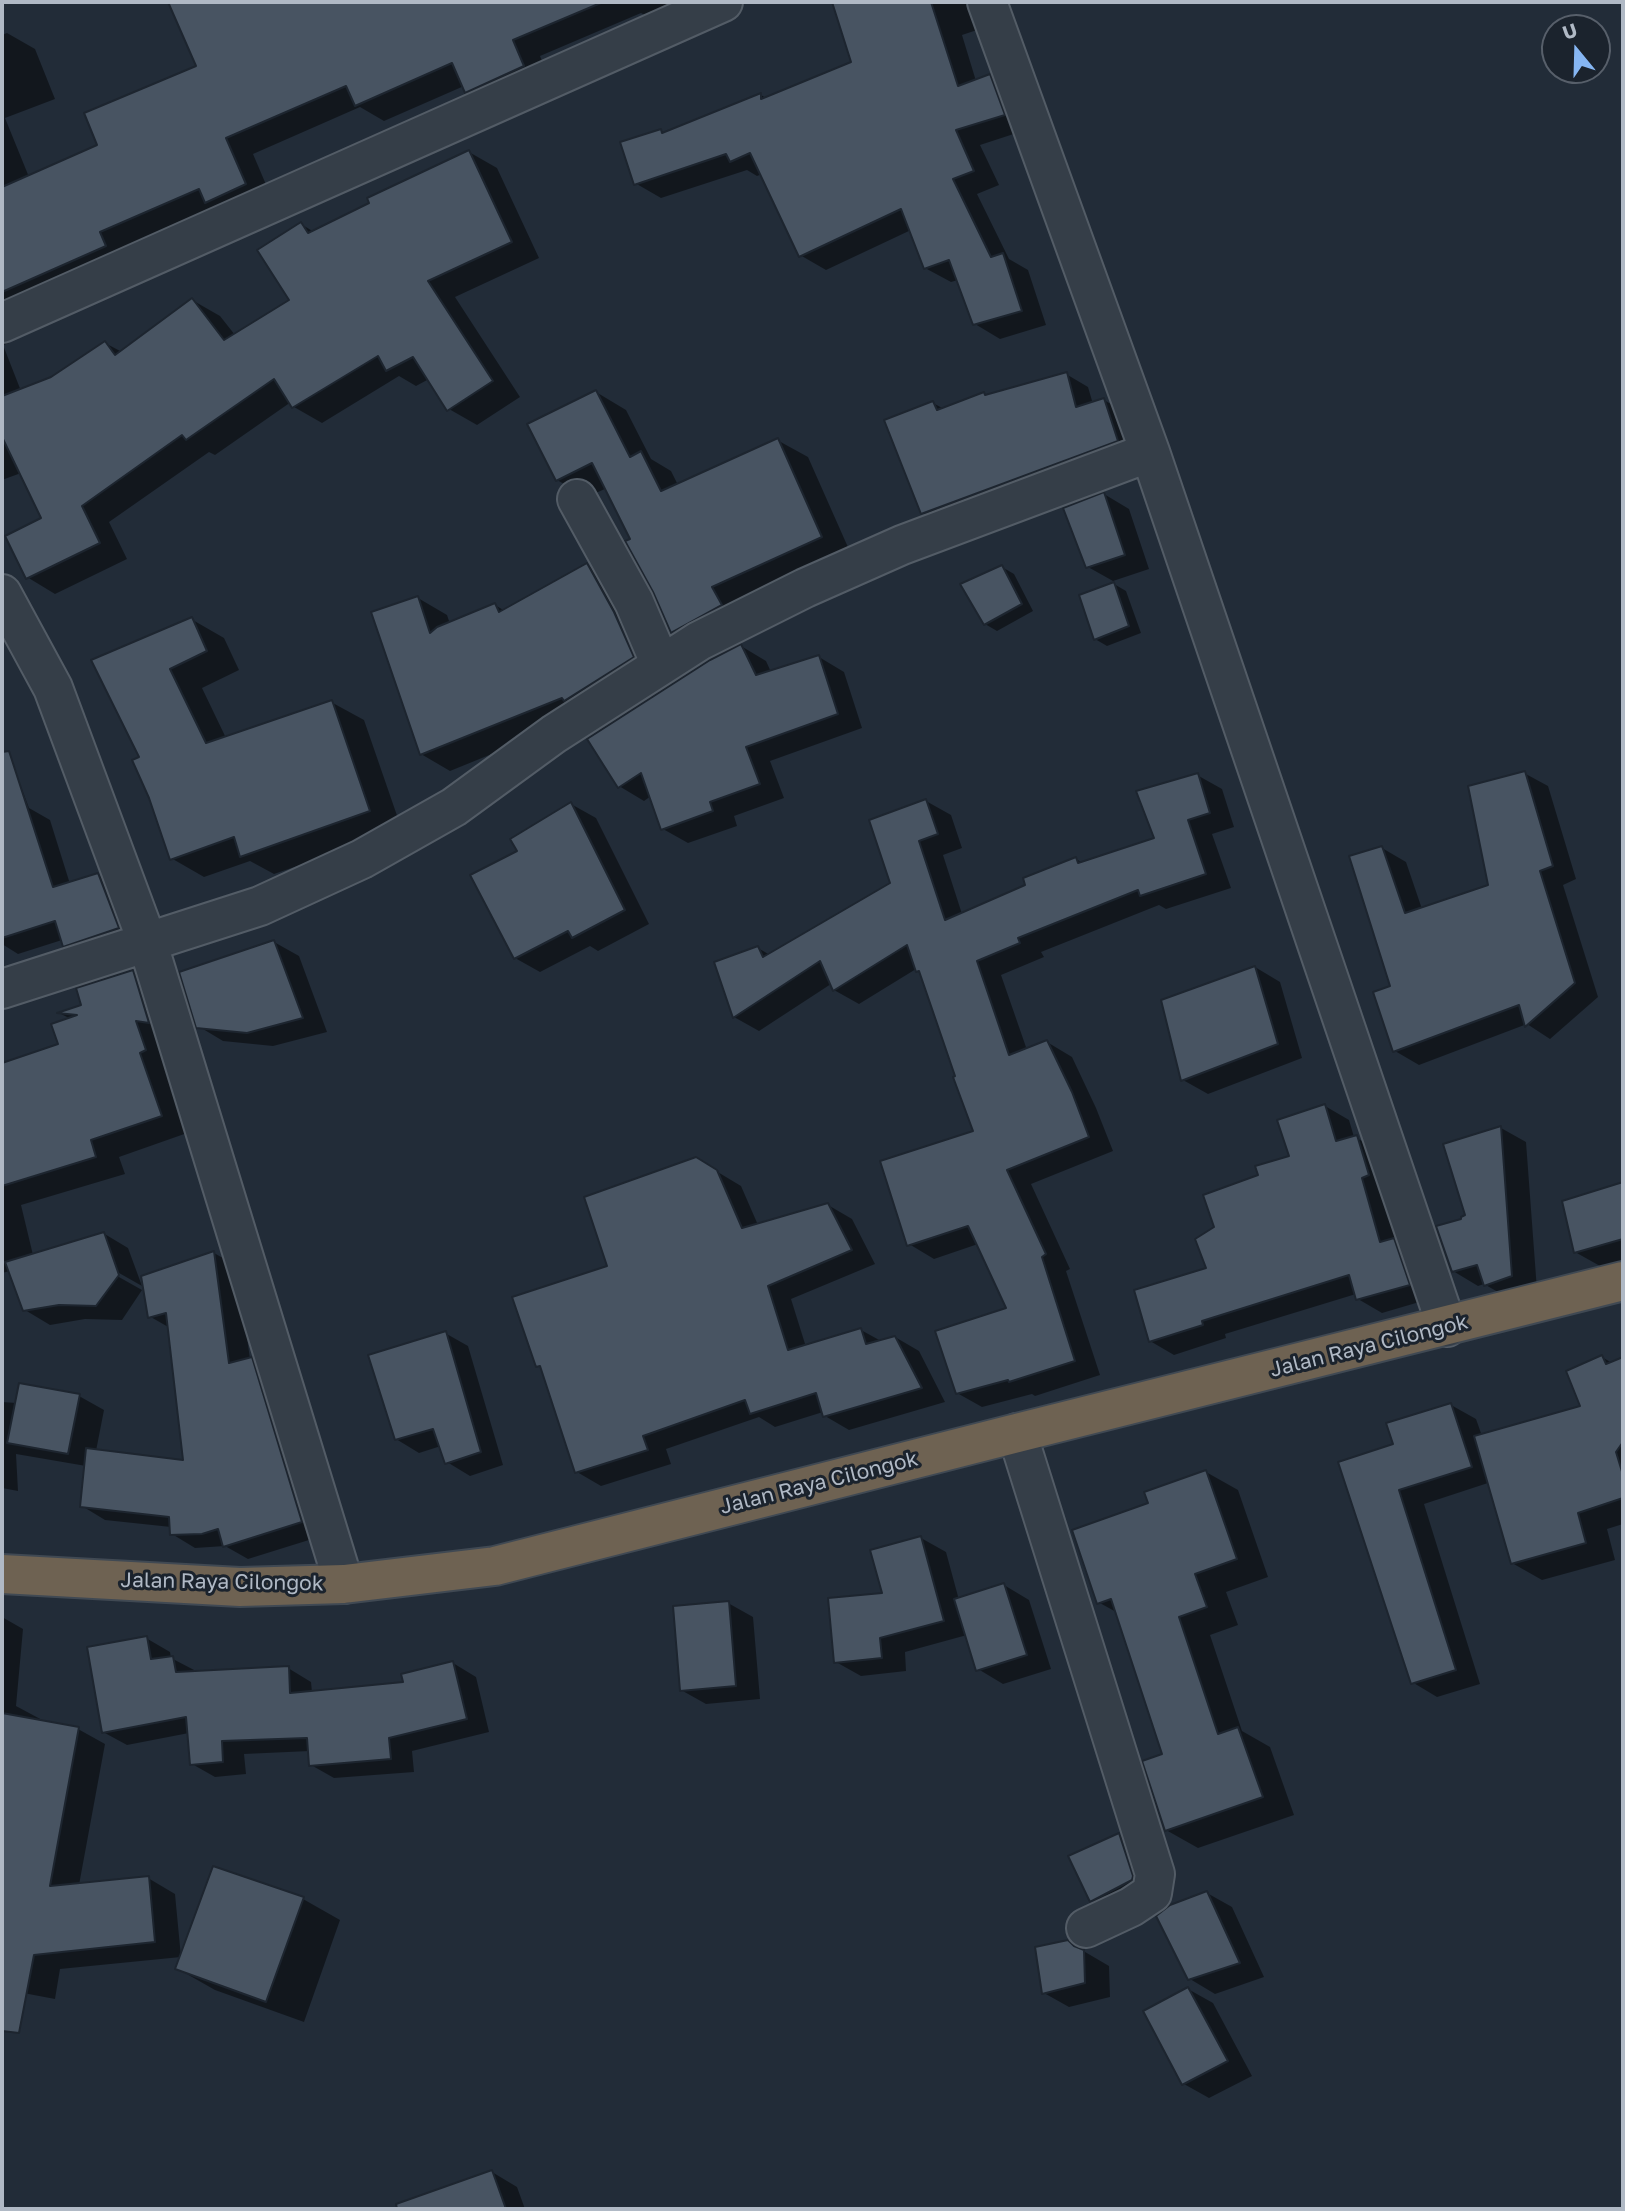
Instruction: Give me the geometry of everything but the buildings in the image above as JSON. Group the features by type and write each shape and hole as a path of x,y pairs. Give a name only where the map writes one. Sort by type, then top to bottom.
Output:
{"highway":[{"name":"Jalan Raya Cilongok","path":"2,1574 240,1587 344,1584 495,1566 1623,1281"}],"street":[{"path":"2,323 723,2"},
{"path":"987,2 1150,452 1447,1327"},
{"path":"2,989 260,906 362,859 454,807 554,734 699,641 806,588 902,545 1150,452"},
{"path":"577,499 634,602 661,665"},
{"path":"2,594 53,688 147,941 344,1584"},
{"path":"1017,1433 1155,1874 1152,1893 1121,1912 1086,1928"}]}
